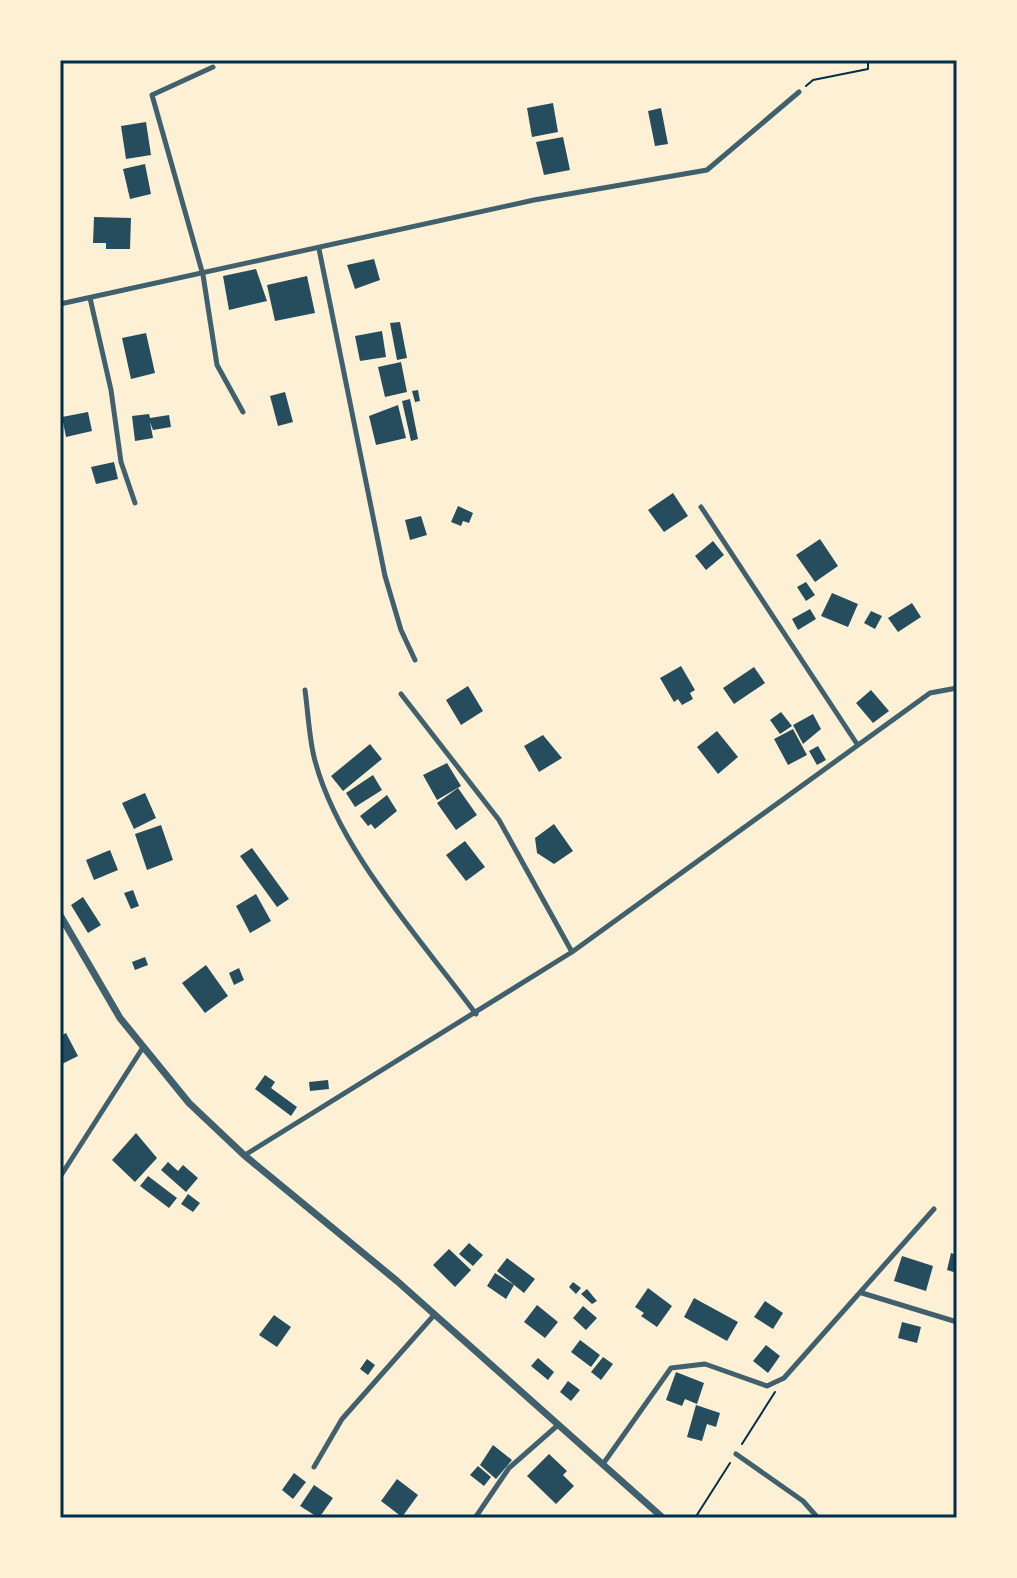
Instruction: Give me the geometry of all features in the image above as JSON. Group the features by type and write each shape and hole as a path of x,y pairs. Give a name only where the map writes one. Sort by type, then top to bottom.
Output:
{"street":[{"path":"213,67 152,95 203,275 217,365 243,412"},
{"path":"60,304 534,200 707,170 799,92"},
{"path":"319,249 385,576 401,630 415,660"},
{"path":"90,298 111,390 121,462 135,503"},
{"path":"701,507 857,744"},
{"path":"244,1155 572,952 930,693 957,688"},
{"path":"305,690 314,757 335,814 379,882 476,1014"},
{"path":"401,694 499,820 572,952"},
{"path":"60,915 142,1049 189,1103 244,1155 435,1314 663,1518"},
{"path":"60,1177 142,1049"},
{"path":"603,1464 671,1368 705,1364 767,1386 784,1378 934,1209"},
{"path":"862,1293 957,1322"},
{"path":"314,1467 342,1419 435,1314"},
{"path":"475,1518 509,1468 559,1424"},
{"path":"736,1454 803,1501 818,1518"}],"path":[{"path":"799,92 813,80 868,69 868,60"}],"building":[{"path":"553,103 558,132 532,137 527,108"},
{"path":"661,108 668,144 655,146 648,111"},
{"path":"146,122 151,155 126,159 121,126"},
{"path":"563,137 570,170 544,175 536,142"},
{"path":"145,164 151,194 130,199 123,169"},
{"path":"94,217 131,218 130,249 106,249 106,243 93,243"},
{"path":"374,259 380,280 355,289 347,265"},
{"path":"256,269 267,301 229,310 223,276"},
{"path":"307,276 315,313 275,321 267,285"},
{"path":"400,322 407,358 397,360 390,323"},
{"path":"382,331 386,357 360,361 355,336"},
{"path":"146,333 155,373 131,379 122,338"},
{"path":"401,362 407,392 385,397 378,367"},
{"path":"418,390 420,401 415,402 412,391"},
{"path":"285,392 293,422 278,426 270,396"},
{"path":"410,399 418,439 411,441 402,401"},
{"path":"398,405 406,438 376,445 369,416"},
{"path":"88,412 92,431 66,437 62,417"},
{"path":"149,414 150,418 169,415 171,427 153,430 150,422 153,438 135,441 132,416"},
{"path":"114,462 118,479 96,484 91,467"},
{"path":"673,493 688,516 664,532 648,510"},
{"path":"458,506 473,513 469,523 463,521 461,526 451,522"},
{"path":"421,516 427,535 410,540 405,520"},
{"path":"820,539 838,566 815,582 796,555"},
{"path":"713,541 724,555 706,570 695,556"},
{"path":"806,582 815,595 806,601 797,587"},
{"path":"832,593 858,604 848,627 821,616"},
{"path":"912,603 921,617 898,632 888,618"},
{"path":"810,609 816,619 798,630 792,619"},
{"path":"871,611 882,616 875,629 864,623"},
{"path":"681,666 695,690 690,693 693,699 682,705 678,699 674,702 660,678"},
{"path":"754,667 765,683 734,704 723,688"},
{"path":"468,686 483,711 461,725 446,700"},
{"path":"871,690 889,711 873,723 856,703"},
{"path":"781,712 792,726 780,734 770,720"},
{"path":"813,714 821,729 803,744 793,725"},
{"path":"793,729 807,755 788,765 774,739"},
{"path":"717,731 738,757 718,774 697,747"},
{"path":"543,735 562,758 539,772 524,746"},
{"path":"370,744 382,759 343,791 331,776"},
{"path":"818,746 826,760 817,765 809,751"},
{"path":"447,763 461,786 437,800 423,775"},
{"path":"373,775 382,790 355,807 346,793"},
{"path":"458,788 477,815 456,830 437,803"},
{"path":"145,793 156,818 134,829 122,803"},
{"path":"387,795 397,811 375,829 371,824 368,826 360,816"},
{"path":"554,824 573,851 554,864 537,853 535,838"},
{"path":"161,825 173,860 147,870 135,834"},
{"path":"465,841 485,867 466,881 446,855"},
{"path":"252,848 289,899 277,907 240,856"},
{"path":"110,850 118,870 94,880 86,860"},
{"path":"133,890 139,906 131,909 124,893"},
{"path":"256,894 271,921 250,933 236,906"},
{"path":"83,897 101,925 88,933 71,905"},
{"path":"145,957 148,965 135,970 132,962"},
{"path":"206,965 228,996 205,1013 182,983"},
{"path":"239,968 244,980 234,985 229,973"},
{"path":"66,1033 78,1056 62,1064 60,1036"},
{"path":"265,1075 275,1082 271,1088 297,1107 291,1116 255,1089"},
{"path":"328,1080 329,1089 310,1091 309,1082"},
{"path":"136,1133 157,1158 135,1182 112,1160"},
{"path":"168,1162 178,1171 183,1165 198,1178 186,1192 161,1170"},
{"path":"148,1176 177,1198 169,1208 140,1186"},
{"path":"188,1194 200,1203 193,1212 181,1204"},
{"path":"469,1243 483,1255 473,1266 459,1254"},
{"path":"449,1249 471,1270 455,1287 433,1265"},
{"path":"951,1253 957,1255 957,1273 947,1270"},
{"path":"902,1256 933,1266 926,1291 894,1281"},
{"path":"507,1258 535,1279 524,1293 497,1271"},
{"path":"495,1273 514,1285 506,1299 487,1286"},
{"path":"573,1282 581,1288 576,1294 569,1287"},
{"path":"648,1288 672,1306 657,1327 641,1316 644,1313 635,1307"},
{"path":"587,1289 597,1301 592,1304 581,1294"},
{"path":"694,1298 738,1322 727,1341 684,1317"},
{"path":"765,1301 783,1313 773,1329 754,1317"},
{"path":"537,1305 558,1322 545,1338 524,1322"},
{"path":"583,1306 597,1318 586,1330 573,1318"},
{"path":"274,1315 291,1327 277,1347 259,1335"},
{"path":"902,1322 921,1327 917,1343 898,1338"},
{"path":"580,1340 600,1355 591,1367 571,1352"},
{"path":"766,1345 780,1356 768,1373 753,1361"},
{"path":"603,1357 613,1364 601,1380 591,1372"},
{"path":"538,1358 554,1372 548,1380 531,1366"},
{"path":"367,1359 375,1365 368,1375 360,1369"},
{"path":"676,1372 704,1383 697,1404 685,1399 682,1406 666,1400"},
{"path":"568,1381 580,1390 571,1401 560,1392"},
{"path":"696,1405 720,1413 716,1427 707,1424 702,1441 687,1437"},
{"path":"493,1445 512,1460 496,1479 480,1465"},
{"path":"549,1454 567,1471 563,1475 574,1486 556,1504 527,1476"},
{"path":"478,1466 491,1477 484,1486 470,1475"},
{"path":"294,1473 306,1482 293,1499 282,1490"},
{"path":"397,1479 418,1495 402,1517 381,1501"},
{"path":"314,1485 333,1498 319,1518 300,1506"}]}
